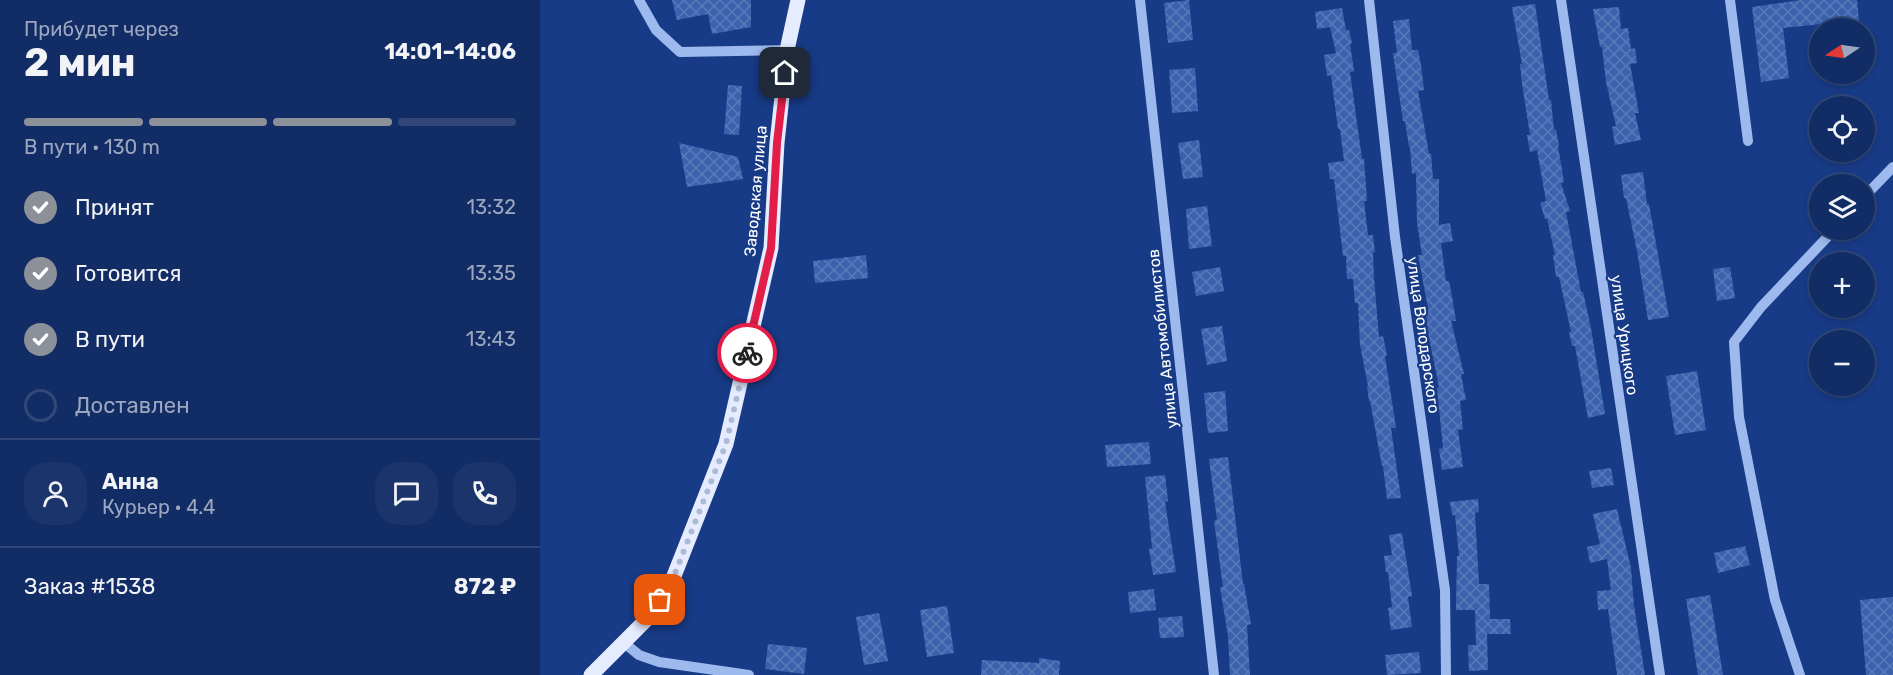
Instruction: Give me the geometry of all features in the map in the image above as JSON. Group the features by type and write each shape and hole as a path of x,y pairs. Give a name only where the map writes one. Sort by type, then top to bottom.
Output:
{"main road":[{"name":"Заводская улица","path":"591,675 648,618 672,581 726,444 771,248 777,143 787,50 798,0"}],"street":[{"path":"639,0 656,30 680,52 787,50"},
{"name":"улица Автомобилистов","path":"1140,0 1214,675"},
{"name":"улица Володарского","path":"1369,0 1395,237 1445,590 1446,675"},
{"name":"улица Урицкого","path":"1561,0 1660,675"},
{"path":"1730,0 1748,141"},
{"path":"1875,186 1893,167"},
{"path":"1800,675 1775,600 1739,417 1734,342 1761,307 1825,240"},
{"path":"623,642 639,655 659,662 749,675"}],"building":[{"path":"672,0 751,0 751,27 712,34 708,14 677,20"},
{"path":"1189,0 1193,40 1168,43 1164,3"},
{"path":"1801,0 1857,0 1859,18 1809,18 1809,25 1783,28 1789,78 1761,82 1752,7"},
{"path":"1535,4 1554,130 1556,129 1559,146 1564,182 1561,183 1570,211 1566,212 1581,292 1583,292 1591,328 1605,414 1588,418 1575,346 1572,346 1559,277 1556,277 1553,255 1555,255 1547,218 1545,219 1540,203 1546,201 1537,150 1530,152 1527,135 1530,135 1522,84 1520,64 1522,64 1512,7"},
{"path":"1619,7 1621,29 1628,28 1631,49 1635,48 1637,63 1630,64 1639,113 1635,113 1641,140 1615,145 1612,127 1616,126 1593,9"},
{"path":"1342,8 1346,30 1349,30 1352,43 1350,44 1354,71 1350,72 1362,159 1364,159 1367,201 1364,201 1368,235 1373,235 1379,337 1383,336 1387,355 1385,356 1396,428 1391,428 1401,498 1387,499 1360,345 1358,303 1355,303 1353,279 1347,279 1346,256 1343,256 1334,179 1330,179 1328,163 1344,161 1331,75 1327,76 1324,55 1336,53 1330,27 1317,29 1315,12"},
{"path":"1409,19 1412,50 1418,50 1421,65 1424,90 1418,91 1429,154 1431,154 1433,179 1439,179 1439,225 1450,223 1453,241 1441,243 1446,281 1449,281 1456,321 1451,321 1464,374 1461,374 1466,400 1460,401 1463,429 1458,430 1463,467 1442,470 1439,449 1443,448 1437,388 1439,387 1429,338 1425,308 1428,308 1418,255 1422,255 1417,223 1416,173 1412,174 1410,147 1405,121 1403,121 1393,53 1397,53 1393,21"},
{"path":"1195,68 1198,111 1172,113 1169,70"},
{"path":"728,85 742,86 739,135 724,134"},
{"path":"1199,140 1203,177 1183,179 1178,143"},
{"path":"679,143 738,157 743,179 687,187"},
{"path":"1643,172 1669,317 1648,320 1637,251 1626,198 1624,198 1621,175"},
{"path":"1207,206 1212,246 1189,249 1186,209"},
{"path":"866,255 868,278 815,283 813,261"},
{"path":"1220,267 1224,291 1196,296 1192,272"},
{"path":"1730,267 1735,298 1717,301 1713,269"},
{"path":"1222,326 1227,361 1207,365 1201,329"},
{"path":"1697,371 1706,430 1675,435 1666,376"},
{"path":"1225,391 1228,431 1208,433 1204,393"},
{"path":"1149,442 1151,464 1107,467 1105,445"},
{"path":"1228,457 1243,584 1251,624 1247,625 1250,675 1230,675 1228,636 1220,587 1223,587 1209,459"},
{"path":"1611,468 1614,485 1592,488 1589,471"},
{"path":"1165,475 1168,501 1165,502 1176,572 1153,575 1149,549 1152,548 1145,477"},
{"path":"1478,499 1479,512 1475,513 1479,584 1489,584 1490,619 1510,619 1511,634 1487,634 1488,670 1469,671 1468,645 1476,645 1475,610 1456,610 1457,556 1459,556 1455,515 1452,515 1450,502"},
{"path":"1617,509 1631,568 1634,606 1645,675 1617,675 1608,609 1598,610 1597,591 1611,590 1607,559 1590,563 1587,547 1600,544 1593,514"},
{"path":"1402,533 1412,596 1408,597 1412,627 1391,630 1388,608 1392,607 1384,556 1392,555 1389,535"},
{"path":"1745,546 1750,565 1718,573 1714,553"},
{"path":"1154,589 1156,610 1130,613 1128,592"},
{"path":"1710,595 1723,675 1698,675 1686,599"},
{"path":"1893,597 1893,675 1866,675 1860,600"},
{"path":"947,606 954,653 927,657 920,610"},
{"path":"879,613 888,661 864,665 856,617"},
{"path":"1182,616 1184,637 1160,638 1158,618"},
{"path":"768,644 807,648 804,674 765,669"},
{"path":"1419,652 1421,673 1387,675 1385,655"},
{"path":"1039,658 1060,661 1059,675 981,675 982,660 1039,663"}],"way so far":[{"path":"660,600 672,581 726,444 747,353"}],"route":[{"path":"747,353 771,248 777,143 785,73"}]}
